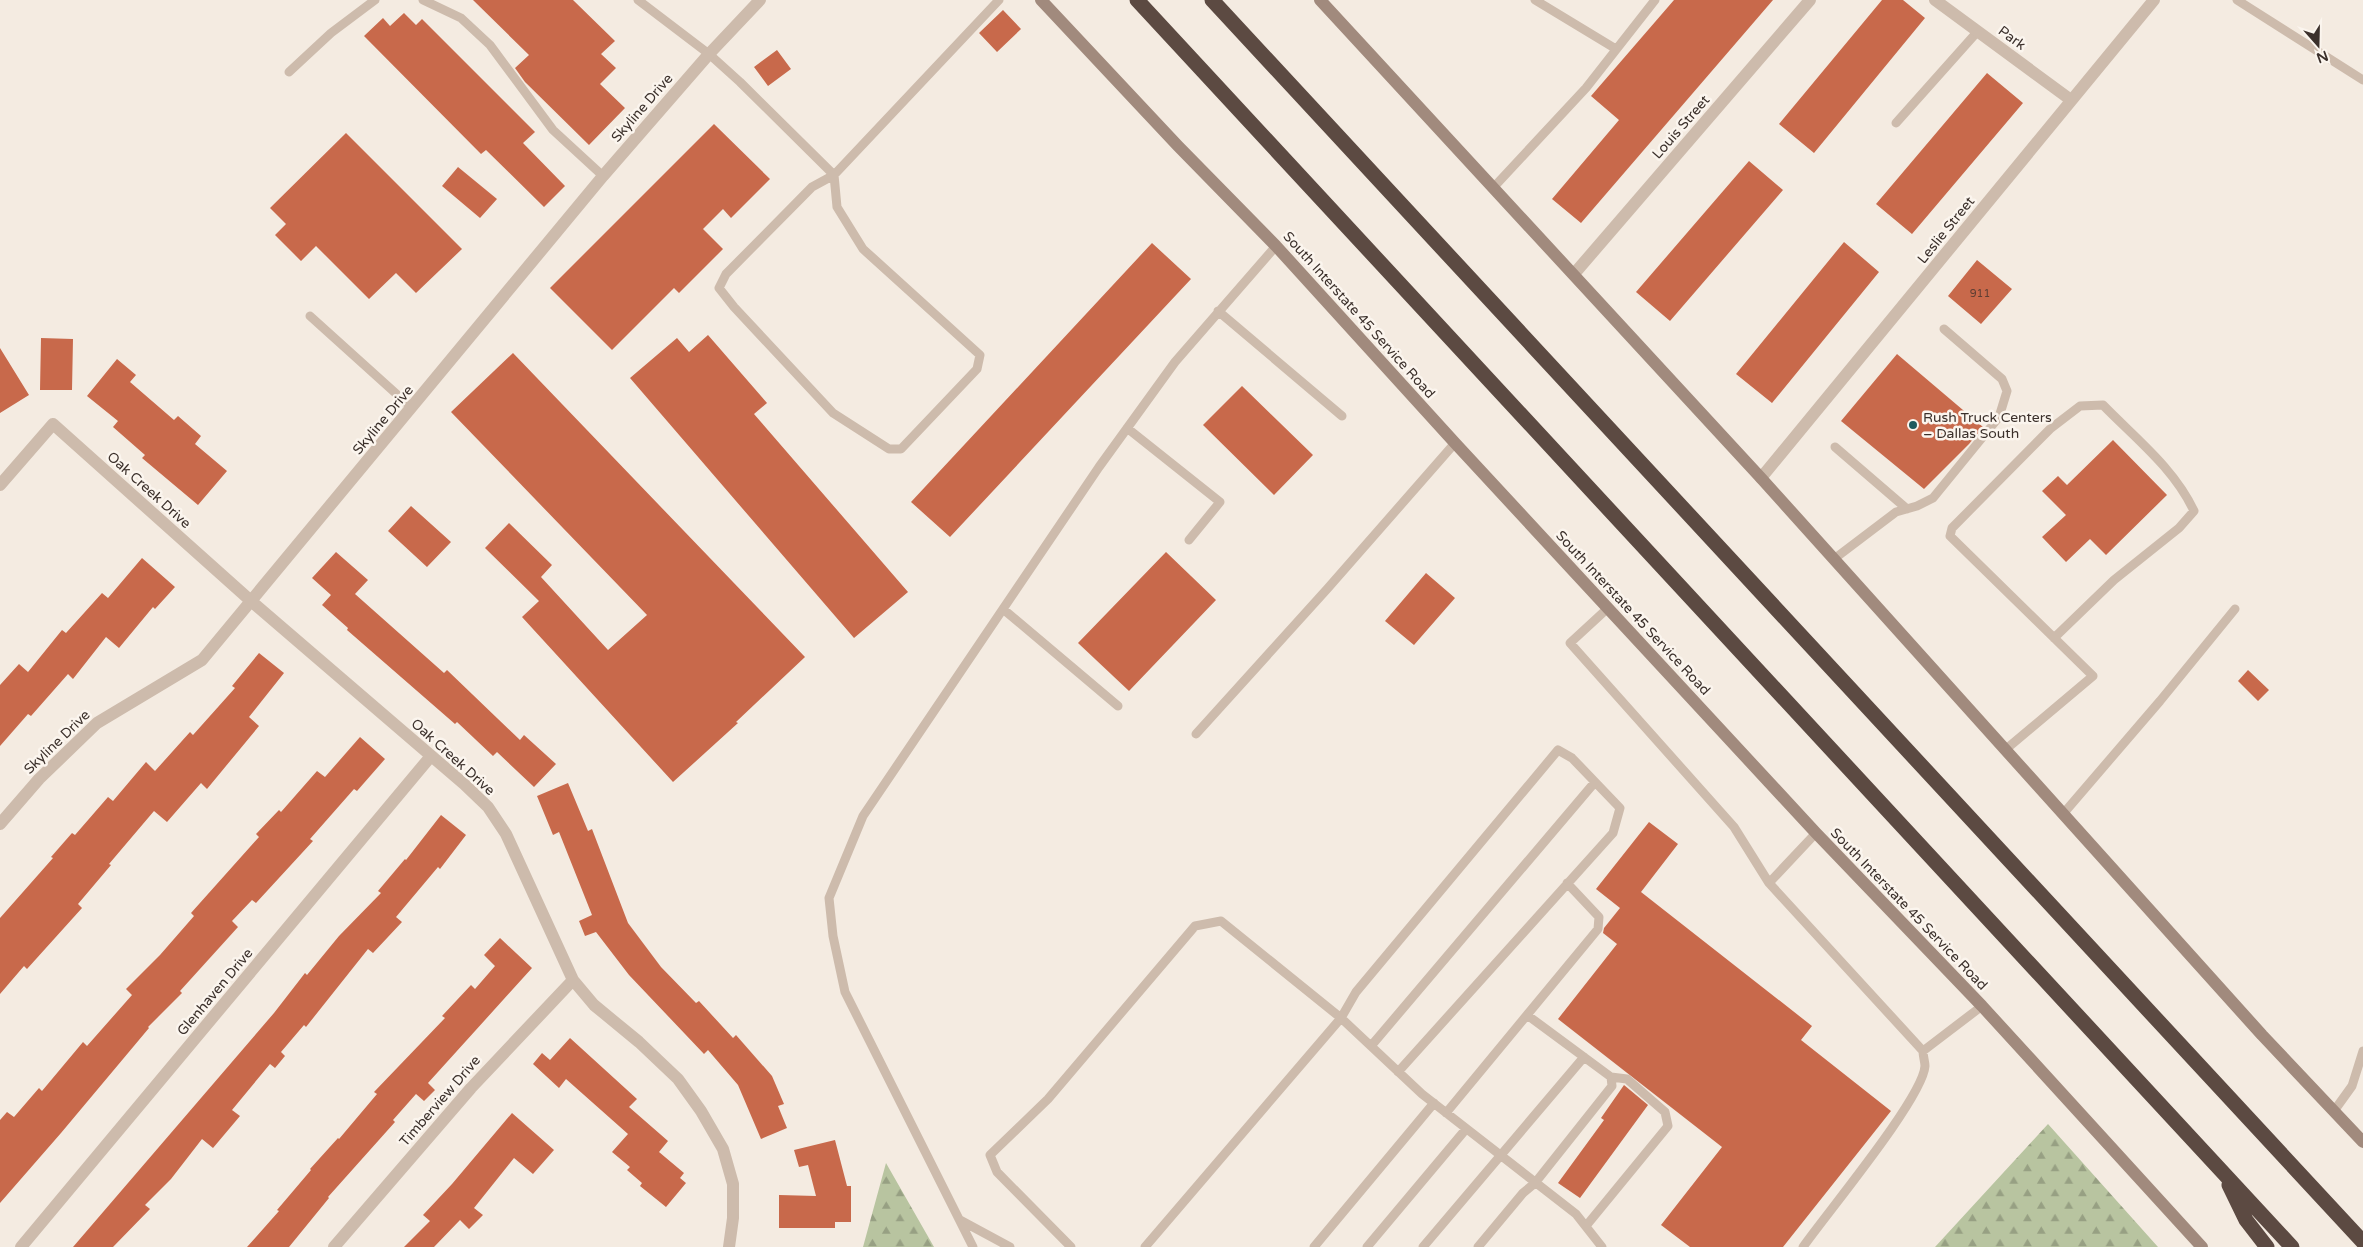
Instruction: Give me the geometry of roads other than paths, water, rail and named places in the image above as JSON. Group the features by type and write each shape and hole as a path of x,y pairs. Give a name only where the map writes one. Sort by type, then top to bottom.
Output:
{"highway":[{"path":"1138,0 2292,1247"},
{"path":"1212,0 2363,1242"},
{"path":"2222,1170 2246,1220 2267,1247"}],"main road":[{"name":"South Interstate 45 Service Road","path":"1041,0 1178,146 1276,246 1455,443 1816,833 1982,1006 2202,1247"},
{"path":"1320,0 1761,478 2262,1035 2363,1142"}],"street":[{"name":"Skyline Drive","path":"0,824 39,779 97,723 202,660 603,176 709,54 760,0"},
{"name":"Louis Street","path":"1574,274 1810,0"},
{"name":"Park","path":"1935,0 2072,100"},
{"name":"Leslie Street","path":"1761,478 2154,0"},
{"name":"Oak Creek Drive","path":"0,485 53,424 251,601 432,756 488,808 506,834 573,980 594,1005 639,1042 678,1079 702,1111 723,1149 733,1184 733,1218 729,1247"},
{"name":"Glenhaven Drive","path":"21,1247 432,756"},
{"name":"Timberview Drive","path":"334,1247 470,1088 573,980"}],"lane":[{"path":"289,72 331,33 375,0"},
{"path":"423,0 461,18 490,45 553,130 603,176"},
{"path":"638,0 709,54 834,175 837,207 863,249 980,355 977,368 901,449 889,449 833,413 734,308 719,288 726,274 812,187 834,175 999,0"},
{"path":"1535,0 1616,49"},
{"path":"1494,188 1586,88 1656,0"},
{"path":"2237,0 2363,80"},
{"path":"1896,123 1978,31"},
{"path":"974,1247 845,992 833,936 829,898 863,816 1127,428 1174,362 1276,246"},
{"path":"1218,311 1342,416"},
{"path":"310,316 412,408"},
{"path":"1834,559 1896,512 1917,506 1933,498 2000,416 2007,391 2002,379 1944,329"},
{"path":"2005,750 2093,676 2054,638 1950,536 1952,528 2050,429 2080,406 2103,404 2165,467 2185,491 2194,511 2179,528 2114,580 2054,638"},
{"path":"1127,428 1220,502 1189,540"},
{"path":"1196,734 1328,588 1455,443"},
{"path":"1835,447 1907,509"},
{"path":"1608,608 1570,643 1734,827 1769,883 1923,1051 1925,1067 1914,1092 1900,1116 1803,1247"},
{"path":"1003,609 1118,706"},
{"path":"2063,814 2235,609"},
{"path":"1145,1247 1341,1018 1356,992 1558,750 1572,758 1620,808 1613,832 1398,1072"},
{"path":"1371,1046 1596,782"},
{"path":"1769,883 1816,833"},
{"path":"1446,1113 1598,929 1599,917 1567,883"},
{"path":"1071,1247 997,1172 990,1155 1048,1099 1195,926 1221,921 1341,1018 1398,1072 1446,1113 1500,1157 1576,1214 1602,1247"},
{"path":"1923,1051 1982,1006"},
{"path":"1527,1015 1611,1077 1627,1079 1665,1112 1668,1126 1586,1226"},
{"path":"2334,1111 2352,1086 2363,1051"},
{"path":"1423,1247 1584,1057"},
{"path":"1478,1247 1523,1193 1536,1183 1612,1086 1611,1077"},
{"path":"1314,1247 1434,1103"},
{"path":"1368,1247 1466,1129"},
{"path":"960,1220 1010,1247"}],"place":[{"name":"Rush Truck Centers – Dallas South","path":"1913,425"}]}
